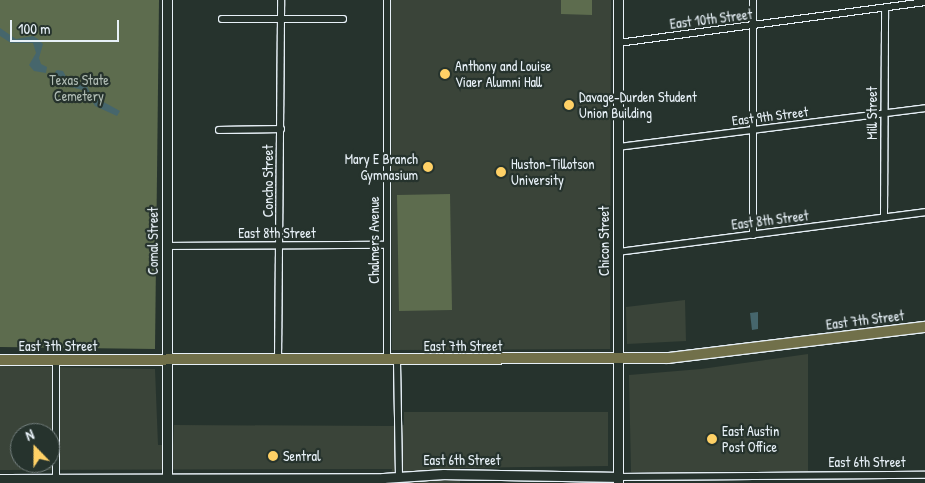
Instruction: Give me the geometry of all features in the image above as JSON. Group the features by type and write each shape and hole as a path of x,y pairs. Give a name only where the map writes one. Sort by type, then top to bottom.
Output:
{"main road":[{"name":"East 7th Street","path":"0,360 166,362 617,359 698,355 925,327"}],"street":[{"name":"Comal Street","path":"166,481 167,0"},
{"name":"Concho Street","path":"278,361 281,245 281,0"},
{"name":"Chalmers Avenue","path":"387,0 387,245 399,475"},
{"name":"Chicon Street","path":"618,0 618,480"},
{"path":"753,0 753,235"},
{"name":"East 10th Street","path":"618,43 752,27 925,2"},
{"name":"Mill Street","path":"884,217 885,8"},
{"path":"222,19 343,19"},
{"name":"East 9th Street","path":"618,148 925,108"},
{"path":"219,130 281,129"},
{"name":"East 8th Street","path":"618,252 925,212"},
{"name":"East 8th Street","path":"166,246 387,245"},
{"path":"56,360 56,479"},
{"name":"East 6th Street","path":"0,479 166,481 383,478 399,475 618,480 925,475"}],"shaded area":[{"name":"Huston-Tillotson University","path":"391,0 611,0 610,349 392,350"},
{"path":"685,300 686,341 627,344 626,307"},
{"path":"808,354 808,471 631,472 629,375 701,369"},
{"path":"0,366 155,369 158,445 173,445 174,425 391,426 404,425 404,412 608,412 608,466 460,468 460,483 389,483 392,469 60,470 60,423 10,423 10,470 0,470"}],"green space":[{"name":"Texas State Cemetery","path":"0,0 159,0 155,349 0,347"},
{"path":"561,0 592,0 592,15 561,14"},
{"path":"450,194 452,310 399,311 397,195"}],"water":[{"path":"0,28 16,39 33,36 38,39 43,44 39,58 41,64 47,67 46,73 34,71 29,65 36,53 33,43 11,43 0,36"},
{"path":"57,70 63,71 68,80 74,84 86,84 91,95 120,111 117,116 95,106 86,91 64,85 55,72"},
{"path":"758,312 758,329 752,330 750,313"}],"place":[{"name":"Anthony and Louise Viaer Alumni Hall","path":"445,74"},
{"name":"Davage-Durden Student Union Building","path":"569,105"},
{"name":"Mary E Branch Gymnasium","path":"428,167"},
{"name":"Huston-Tillotson University","path":"501,172"},
{"name":"East Austin Post Office","path":"712,439"},
{"name":"Sentral","path":"273,456"}]}
